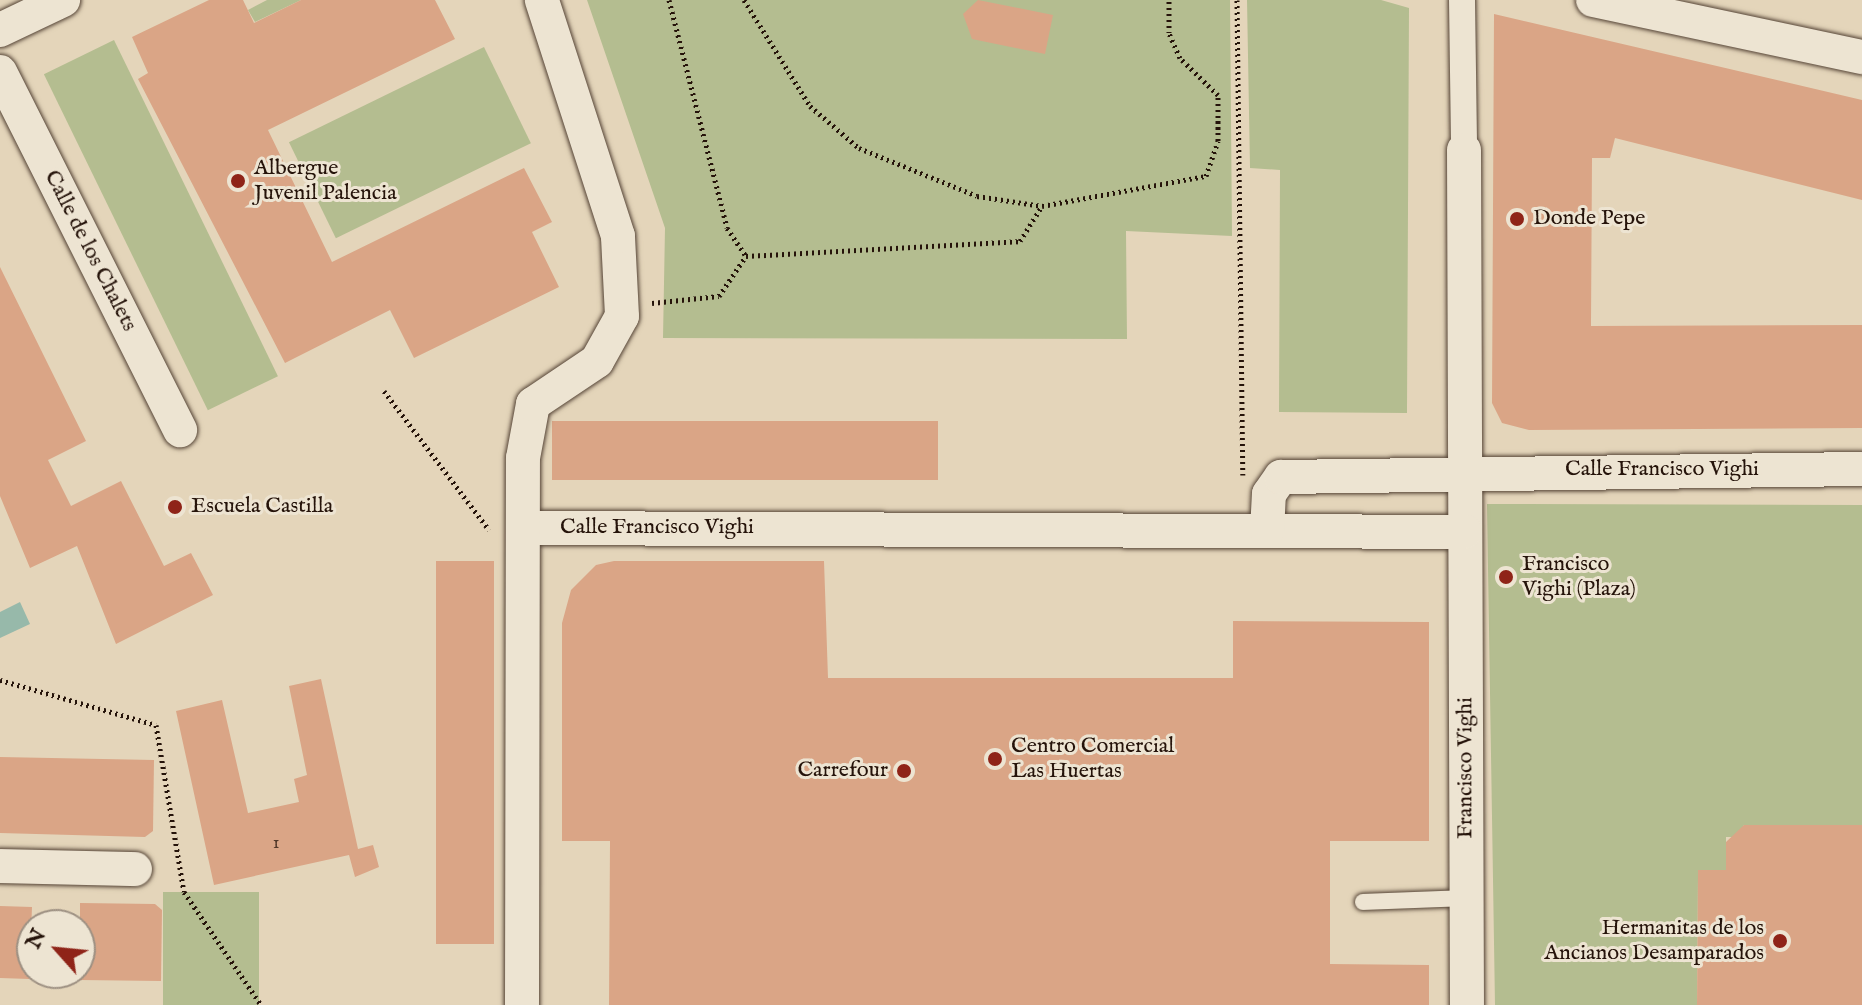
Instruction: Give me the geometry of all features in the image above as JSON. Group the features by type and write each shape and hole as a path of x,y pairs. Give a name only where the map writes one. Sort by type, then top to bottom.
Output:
{"street":[{"path":"0,30 63,0"},
{"path":"522,1005 523,458 533,404 597,361 622,316 618,236 542,0"},
{"path":"1462,0 1465,532"},
{"path":"1593,0 1862,57"},
{"name":"Calle de los Chalets","path":"0,72 180,430"},
{"name":"Calle Francisco Vighi","path":"1255,531 1269,494 1281,477 1463,471 1862,469"},
{"name":"Calle Francisco Vighi","path":"524,528 1465,532"},
{"name":"Francisco Vighi","path":"1465,532 1467,1005"},
{"path":"0,866 135,869"}],"lane":[{"path":"1363,902 1466,898"}],"path":[{"path":"669,0 727,228 746,256"},
{"path":"744,0 810,106 859,148 977,196 1042,206 1206,176 1218,141 1218,95 1180,58 1169,33 1169,0"},
{"path":"1237,0 1255,531"},
{"path":"746,256 1020,241 1042,206"},
{"path":"622,316 665,298 719,296 746,256"},
{"path":"384,391 490,532 524,528"},
{"path":"0,680 156,725 184,892 261,1005"}],"shaded area":[{"path":"267,0 301,0 255,22 248,10"},
{"path":"587,0 1230,0 1232,236 1126,231 1127,339 663,338 665,228"},
{"path":"1247,0 1381,0 1409,8 1407,413 1279,412 1280,170 1250,168"},
{"path":"114,40 278,376 208,410 44,74"},
{"path":"484,47 531,143 336,238 289,142"},
{"path":"1487,504 1862,505 1862,825 1744,825 1737,837 1726,837 1726,870 1698,877 1697,1005 1495,1005"},
{"path":"20,602 30,624 0,638 0,612"},
{"path":"163,892 259,892 259,1005 163,1005"}],"building":[{"name":"Albergue Juvenil Palencia","path":"209,0 243,0 254,23 301,0 435,0 455,39 268,130 332,262 524,168 552,222 532,232 559,287 414,358 390,310 285,363 138,79 148,73 132,37"},
{"path":"978,0 1053,15 1045,54 972,39 963,14"},
{"path":"1494,14 1862,100 1862,200 1615,138 1610,158 1592,158 1591,326 1862,325 1862,428 1529,430 1502,423 1492,403"},
{"path":"0,267 86,441 48,460 71,506 121,481 164,566 191,553 213,595 116,644 77,546 30,568 0,496"},
{"path":"552,421 938,421 938,480 552,480"},
{"path":"436,561 494,561 494,944 436,944"},
{"name":"Centro Comercial Las Huertas","path":"614,561 824,561 828,678 1233,678 1233,621 1429,622 1429,841 1330,841 1330,964 1429,965 1429,1005 609,1005 610,841 562,841 562,623 571,590 596,565"},
{"path":"321,679 358,849 373,845 379,867 355,877 349,855 214,885 176,711 222,700 248,813 299,802 294,779 307,775 289,686"},
{"path":"0,757 154,760 153,831 145,837 0,833"},
{"name":"Hermanitas de los Ancianos Desamparados","path":"1744,825 1862,825 1862,1005 1697,1005 1698,870 1726,870 1726,842"},
{"path":"80,903 155,904 162,910 161,981 96,980 96,909 80,909"},
{"path":"0,906 32,907 16,909 16,979 0,978"}],"place":[{"name":"Albergue Juvenil Palencia","path":"238,181"},
{"name":"Donde Pepe","path":"1517,219"},
{"name":"Escuela Castilla","path":"175,507"},
{"name":"Francisco Vighi (Plaza)","path":"1506,577"},
{"name":"Centro Comercial Las Huertas","path":"995,759"},
{"name":"Carrefour","path":"904,771"},
{"name":"Hermanitas de los Ancianos Desamparados","path":"1780,941"}]}
